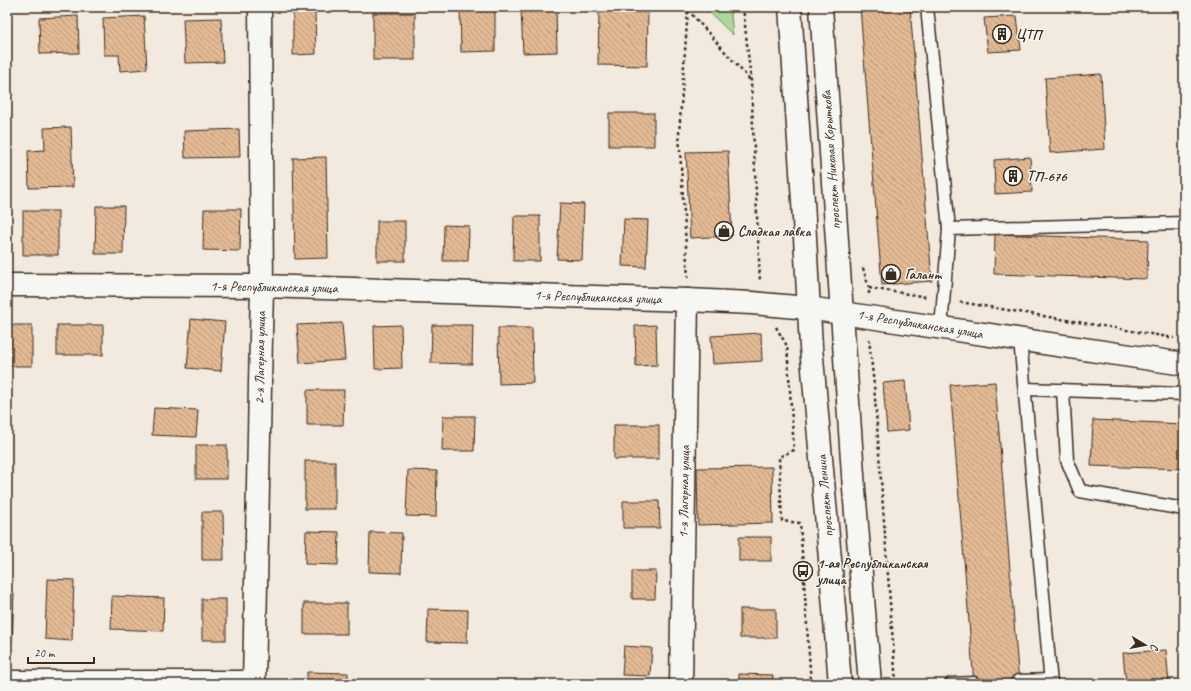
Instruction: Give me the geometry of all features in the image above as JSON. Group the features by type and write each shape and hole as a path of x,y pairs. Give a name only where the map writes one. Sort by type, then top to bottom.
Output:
{"street":[{"name":"2-я Лагерная улица","path":"254,683 262,286 260,7"},
{"path":"790,7 803,201 808,308"},
{"name":"проспект Николая Корыткова","path":"821,7 842,312"},
{"name":"1-я Республиканская улица","path":"7,285 262,286 752,303 842,312 1184,364"},
{"name":"1-я Лагерная улица","path":"681,684 687,300"},
{"name":"проспект Ленина","path":"808,308 832,570 840,684"},
{"name":"проспект Ленина","path":"842,312 870,684"},
{"path":"7,682 254,683"}],"lane":[{"path":"927,7 949,229 941,328"},
{"path":"949,229 1184,223"},
{"path":"1018,681 1051,682 1020,339"},
{"path":"1025,389 1184,394"},
{"path":"1063,390 1067,460 1080,491 1184,509"},
{"path":"951,684 974,683"}],"path":[{"path":"743,7 751,81 760,284"},
{"path":"686,8 751,81"},
{"path":"686,8 679,134 688,268 687,300"},
{"path":"869,297 869,288 1176,338"},
{"path":"773,321 787,346 794,450 779,457 782,521 800,523 812,684"},
{"path":"868,335 874,385 896,684"}],"green space":[{"path":"704,7 730,7 733,35"}],"building":[{"path":"860,7 910,7 932,281 882,285"},
{"path":"495,8 495,51 461,52 460,9"},
{"path":"556,8 557,52 523,53 521,9"},
{"path":"293,11 315,11 316,54 293,55"},
{"path":"599,11 648,12 647,66 598,65"},
{"path":"373,13 415,13 415,60 373,60"},
{"path":"78,16 79,53 40,54 39,18"},
{"path":"144,16 147,69 120,71 119,55 104,55 103,18"},
{"name":"ЦТП","path":"1017,16 1021,50 988,52 984,18"},
{"path":"221,18 223,62 185,63 183,19"},
{"path":"1101,74 1105,149 1050,153 1045,78"},
{"path":"609,113 654,113 654,146 609,146"},
{"path":"71,127 73,187 29,188 28,151 45,150 44,128"},
{"path":"239,129 240,157 185,158 184,131"},
{"path":"728,151 732,236 690,238 686,152"},
{"path":"326,157 328,258 295,259 293,158"},
{"name":"ТП-676","path":"1030,157 1032,192 995,194 994,160"},
{"path":"560,203 584,204 582,260 557,259"},
{"path":"96,206 124,206 123,254 95,254"},
{"path":"204,209 241,209 240,251 203,250"},
{"path":"23,211 58,211 58,255 23,255"},
{"path":"514,216 540,216 540,261 513,261"},
{"path":"624,219 648,220 646,267 622,266"},
{"path":"377,221 405,221 405,261 377,261"},
{"path":"444,225 469,226 468,261 443,261"},
{"path":"995,234 1148,240 1147,279 994,274"},
{"path":"191,319 225,322 221,371 187,368"},
{"path":"342,323 345,360 300,363 297,325"},
{"path":"7,325 32,325 32,366 7,366"},
{"path":"57,325 103,325 103,355 57,355"},
{"path":"401,325 402,368 375,369 374,326"},
{"path":"432,325 473,325 472,364 431,363"},
{"path":"656,325 657,365 636,366 635,326"},
{"path":"498,328 532,328 533,383 499,384"},
{"path":"761,333 762,361 713,364 711,336"},
{"path":"905,381 909,430 887,432 883,383"},
{"path":"995,382 1019,684 974,684 950,385"},
{"path":"307,390 344,390 343,425 307,425"},
{"path":"154,408 198,410 196,437 152,435"},
{"path":"443,416 475,416 474,451 442,451"},
{"path":"1093,420 1184,424 1184,469 1091,466"},
{"path":"614,425 659,425 659,459 614,459"},
{"path":"196,445 227,445 227,479 196,479"},
{"path":"305,461 335,461 335,509 305,509"},
{"path":"772,467 773,523 698,525 697,468"},
{"path":"408,470 437,471 436,517 406,516"},
{"path":"623,501 659,501 660,528 623,528"},
{"path":"202,512 223,512 224,560 202,560"},
{"path":"306,531 339,532 338,565 305,564"},
{"path":"370,532 402,533 401,573 369,572"},
{"path":"739,537 771,537 771,561 739,561"},
{"path":"632,571 656,571 655,599 632,599"},
{"path":"47,579 74,580 72,641 45,639"},
{"path":"7,593 14,593 12,642 7,642"},
{"path":"112,596 164,598 163,631 111,629"},
{"path":"202,599 226,599 226,640 202,640"},
{"path":"304,603 347,603 347,634 304,634"},
{"path":"428,609 468,610 467,643 427,642"},
{"path":"740,609 776,609 776,638 740,638"},
{"path":"624,646 652,648 650,676 622,675"},
{"path":"1166,650 1169,684 1126,684 1123,653"},
{"path":"307,672 348,673 348,684 307,684"},
{"path":"739,674 773,675 772,684 739,684"}],"place":[{"name":"ЦТП","path":"1002,34"},
{"name":"ТП-676","path":"1013,176"},
{"name":"Сладкая лавка","path":"724,231"},
{"name":"Галант","path":"891,274"},
{"name":"1-ая Республиканская улица","path":"803,571"}]}
